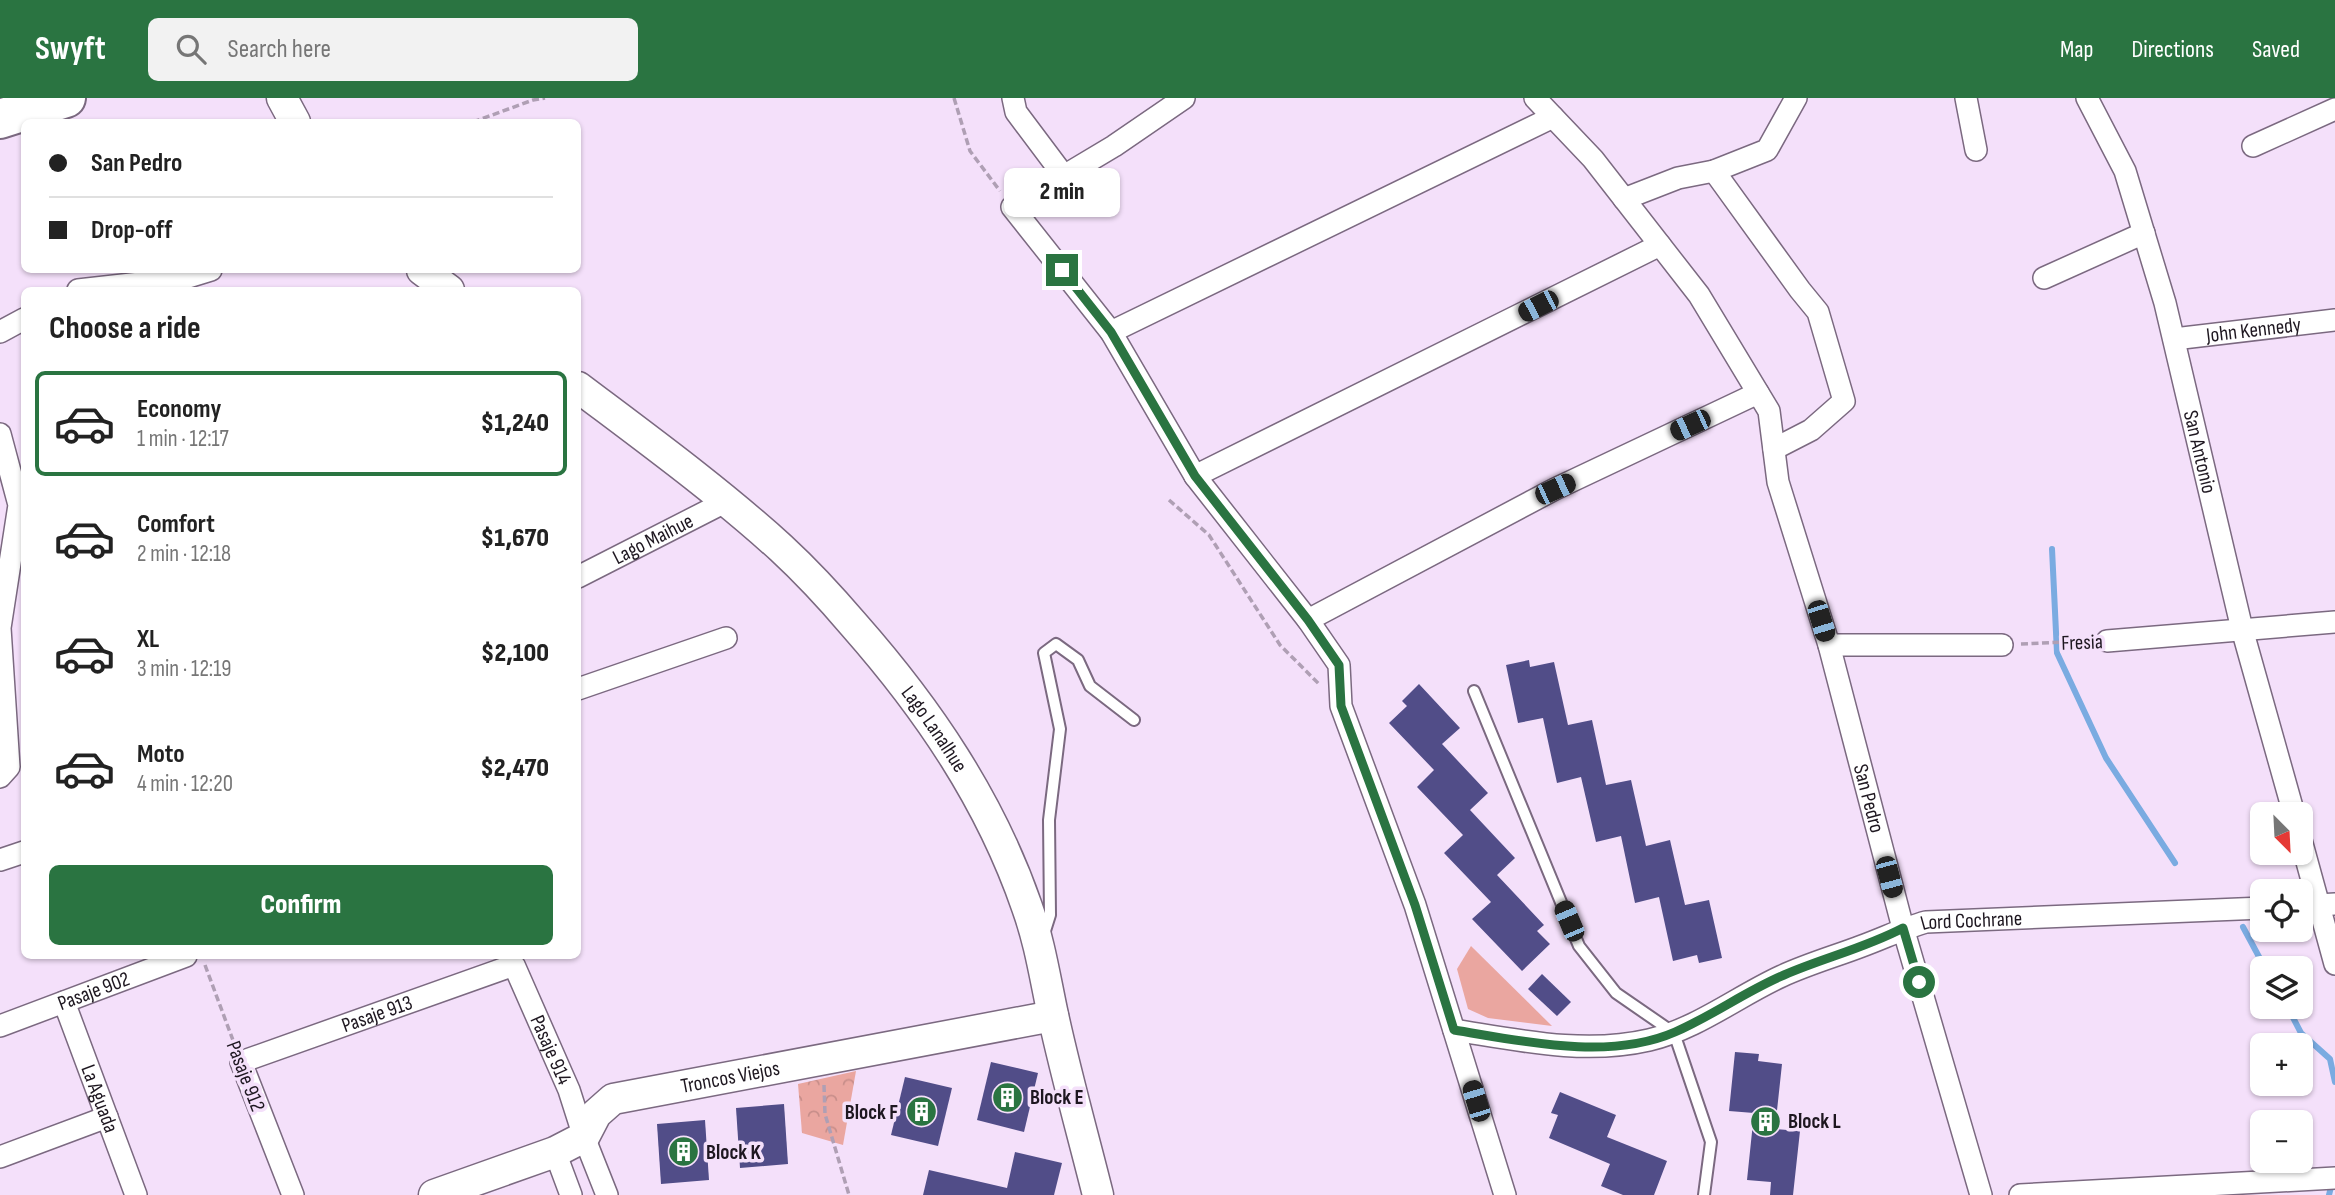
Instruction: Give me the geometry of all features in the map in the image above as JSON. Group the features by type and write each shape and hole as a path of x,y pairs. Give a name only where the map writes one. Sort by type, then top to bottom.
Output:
{"highway":[{"path":"0,119 66,98"}],"main road":[{"path":"282,98 293,119"},
{"path":"426,273 445,287"},
{"name":"Lago Lanalhue","path":"581,389 727,501 818,583 894,671 959,762 995,828 1027,906 1040,946 1053,1016 1098,1195"},
{"name":"Troncos Viejos","path":"434,1195 555,1152 584,1137 596,1114 613,1099 1053,1016"}],"street":[{"path":"1013,98 1016,111 1064,176"},
{"path":"1184,98 1114,146 1012,207 1111,332 1195,476 1308,620 1339,665 1341,706 1415,905 1505,1195"},
{"name":"San Pedro","path":"1535,98 1593,159 1699,295 1769,411 1778,482 1829,645 1903,928 1981,1195"},
{"path":"1624,199 1678,178 1714,171 1767,150 1796,98"},
{"path":"1966,98 1976,150"},
{"name":"San Antonio","path":"2087,98 2124,171 2144,233 2174,338 2242,629 2291,802"},
{"path":"2253,146 2335,109"},
{"path":"1111,332 1553,117"},
{"path":"1714,171 1818,312 1844,401 1811,430 1774,449"},
{"path":"2044,278 2144,233"},
{"path":"1195,476 1660,245"},
{"path":"105,287 185,278 201,273"},
{"name":"John Kennedy","path":"2174,338 2335,320"},
{"path":"0,332 21,321"},
{"path":"1308,620 1555,489 1758,393"},
{"path":"0,435 19,505 0,628 9,767 0,777"},
{"name":"Lago Maihue","path":"581,575 727,501"},
{"name":"Fresia","path":"2107,641 2335,622"},
{"path":"581,688 726,638"},
{"path":"1829,645 2002,645"},
{"path":"0,860 21,853"},
{"path":"2308,865 2335,964"},
{"name":"Lord Cochrane","path":"1454,1030 1559,1047 1622,1045 1674,1033 1782,975 1886,937 1903,928 1927,922 2250,909"},
{"name":"Pasaje 902","path":"0,1026 178,959"},
{"name":"Pasaje 913","path":"241,1062 513,960"},
{"name":"Pasaje 914","path":"513,960 569,1090 607,1195"},
{"name":"La Aguada","path":"64,1002 136,1195"},
{"name":"Pasaje 912","path":"241,1062 293,1195"},
{"path":"0,1157 107,1117"},
{"path":"555,1152 571,1195"},
{"path":"2020,1195 2335,1178"}],"lane":[{"path":"1040,946 1050,915 1049,821 1060,729 1044,653 1056,644 1078,660 1090,686 1134,720"},
{"path":"1474,691 1580,946 1616,992 1674,1033 1711,1142 1704,1195"}],"path":[{"path":"481,119 545,98"},
{"path":"954,98 970,150 1012,207"},
{"path":"1169,500 1209,536 1280,645 1341,706"},
{"name":"Fresia","path":"2002,645 2107,641"},
{"name":"Pasaje 912","path":"203,959 241,1062"},
{"path":"823,1060 825,1114 849,1195"}],"green space":[{"path":"1471,946 1552,1026 1488,1018 1468,1009 1457,969"},
{"path":"856,1071 843,1145 802,1133 798,1084"}],"building":[{"path":"1529,660 1530,667 1554,662 1568,725 1592,720 1606,785 1631,780 1646,846 1670,840 1685,905 1709,900 1722,958 1699,963 1697,955 1673,961 1659,897 1635,903 1621,836 1596,842 1581,777 1557,783 1543,718 1518,723 1506,665"},
{"path":"1419,684 1460,728 1442,744 1488,793 1470,810 1515,858 1497,875 1544,925 1537,931 1550,944 1522,971 1472,919 1491,902 1444,853 1463,835 1417,787 1434,770 1389,723 1407,706 1402,701"},
{"path":"1542,974 1571,1002 1557,1016 1528,989"},
{"name":"Block L","path":"1735,1052 1759,1054 1758,1061 1782,1064 1775,1129 1800,1131 1793,1195 1770,1195 1771,1182 1747,1180 1754,1113 1729,1111"},
{"name":"Block E","path":"991,1062 1038,1073 1024,1132 977,1120"},
{"name":"Block F","path":"905,1077 952,1088 938,1146 891,1135"},
{"path":"1560,1092 1616,1115 1607,1137 1667,1161 1654,1195 1623,1195 1601,1186 1610,1164 1549,1138 1558,1115 1551,1113"},
{"path":"784,1104 788,1164 740,1168 736,1108"},
{"name":"Block K","path":"705,1120 709,1180 661,1184 657,1124"},
{"path":"1015,1152 1062,1163 1054,1195 923,1195 929,1170 1007,1188"}],"waterway":[{"path":"2052,549 2057,653 2106,758 2175,863"},
{"path":"2243,927 2259,956"},
{"path":"2294,1019 2301,1033 2330,1059 2335,1082"},
{"path":"2329,1195 2332,1183"}],"place":[{"name":"Block E","path":"1007,1097"},
{"name":"Block F","path":"921,1112"},
{"name":"Block L","path":"1765,1121"},
{"name":"Block K","path":"683,1152"}],"route":[{"path":"1062,270 1111,332 1195,476 1308,620 1339,665 1341,706 1415,905 1454,1030 1559,1047 1622,1045 1649,1040 1674,1033 1782,975 1886,937 1903,928 1919,982"}]}
